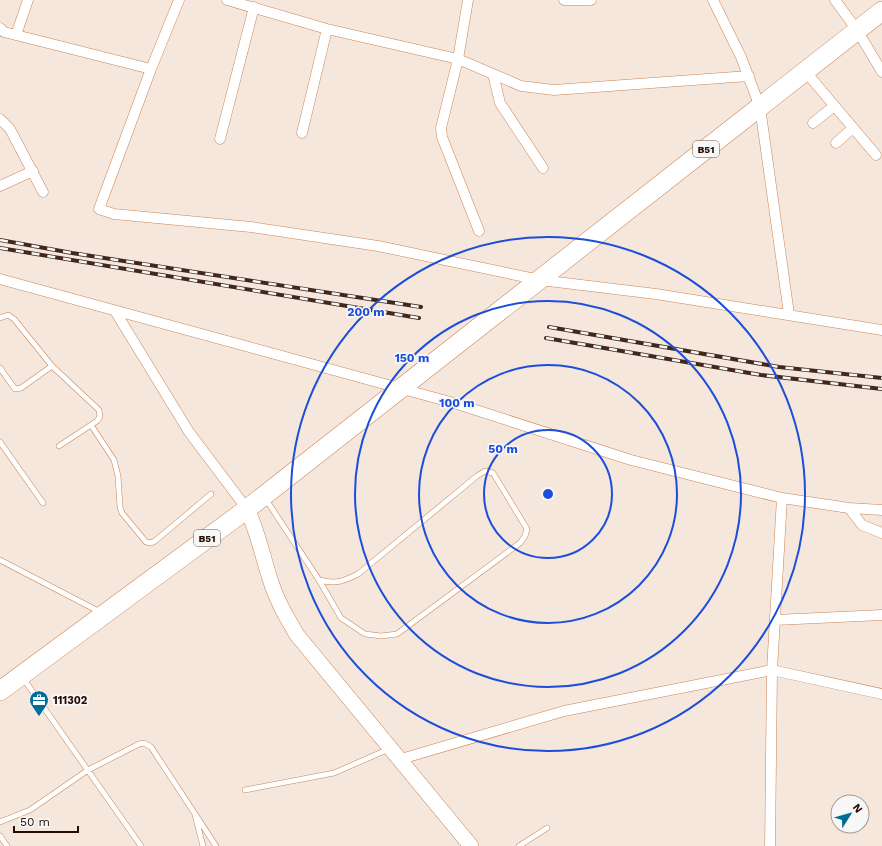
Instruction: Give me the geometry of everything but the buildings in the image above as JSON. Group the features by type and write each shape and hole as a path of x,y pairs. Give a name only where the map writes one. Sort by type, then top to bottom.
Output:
{"highway":[{"name":"B51","path":"0,691 264,496 882,11"}],"street":[{"path":"16,35 28,0"},
{"path":"179,0 151,69 99,209 114,214 251,227 371,245 540,280 656,294 882,330"},
{"path":"227,0 327,29 458,59 521,86 554,90 749,76"},
{"path":"468,0 458,59 441,128 442,137 479,231"},
{"path":"564,0 591,0"},
{"path":"713,0 749,76 760,107 789,314"},
{"path":"835,0 857,30 882,72"},
{"path":"220,139 254,7"},
{"path":"302,133 327,29"},
{"path":"2,30 16,35 151,69"},
{"path":"805,71 876,155"},
{"path":"493,74 500,103 543,168"},
{"path":"813,122 834,106"},
{"path":"0,119 10,129 43,192"},
{"path":"836,143 853,128"},
{"path":"0,186 33,171"},
{"path":"0,279 400,390 454,403 631,460 782,498 849,508 882,510"},
{"path":"115,311 189,432 247,509 254,524 271,584 282,609 297,635 390,748 401,759 471,846"},
{"path":"770,846 772,670 782,498"},
{"path":"849,508 862,525 882,533"},
{"path":"775,620 882,614"},
{"path":"401,759 564,711 772,670 882,694"}],"lane":[{"path":"0,318 8,315 14,319 52,366 99,410 100,417 91,425 59,446"},
{"path":"0,368 15,389 21,388 52,366"},
{"path":"91,425 114,460 118,476 122,513 146,542 151,543 155,541 211,494"},
{"path":"0,442 43,503"},
{"path":"264,496 319,580 341,618 365,634 381,636 397,634 520,543 525,536 527,529 493,473 486,471 477,476 358,574 344,581 333,584 319,580"},
{"path":"0,560 104,614"},
{"path":"22,676 141,846"},
{"path":"0,822 30,810 88,770 139,744 144,743 151,747 193,808 216,846"},
{"path":"245,790 334,773 390,748"},
{"path":"193,808 203,846"},
{"path":"519,846 547,828"},
{"path":"0,836 7,846"}],"railway":[{"path":"0,240 72,253 421,307"},
{"path":"0,248 419,318"},
{"path":"549,327 779,367 882,378"},
{"path":"546,338 761,375 882,389"}],"place":[{"name":"111302","path":"39,717"}]}
